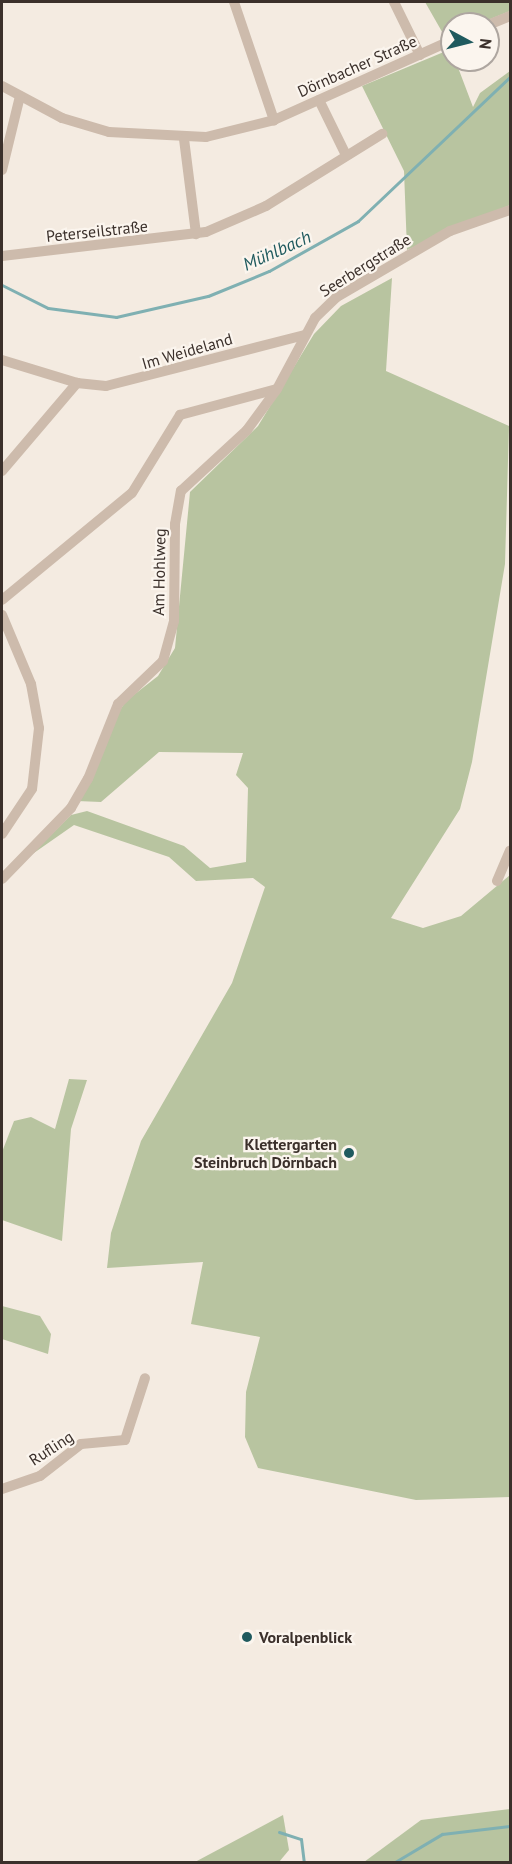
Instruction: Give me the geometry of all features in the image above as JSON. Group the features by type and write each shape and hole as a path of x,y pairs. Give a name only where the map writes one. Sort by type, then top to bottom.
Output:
{"street":[{"path":"234,2 274,120"},
{"path":"394,2 420,55"},
{"name":"Dörnbacher Straße","path":"2,86 87,127 184,139 274,120 440,46"},
{"path":"2,170 20,96"},
{"path":"319,100 346,155"},
{"name":"Peterseilstraße","path":"2,256 196,234 266,206 382,134"},
{"path":"184,139 196,234"},
{"name":"Seerbergstraße","path":"277,389 305,335 337,297 450,231 510,210"},
{"name":"Im Weideland","path":"2,360 77,383 131,383 305,335"},
{"path":"2,471 77,383"},
{"path":"2,600 132,493 180,415 277,389"},
{"name":"Am Hohlweg","path":"2,879 70,808 88,779 118,704 163,661 174,621 175,524 182,491 247,430 277,389"},
{"path":"2,615 31,684 39,728 32,789 2,834"},
{"path":"497,881 510,851"},
{"name":"Rufling","path":"2,1489 40,1476 81,1444 125,1440 145,1378"}],"green space":[{"path":"425,2 510,2 510,11 500,15 500,12 440,12 440,28"},
{"path":"440,54 440,72 460,72 473,107 480,93 510,71 510,205 407,250 404,171 362,86"},
{"path":"392,278 386,371 509,426 505,564 472,762 460,809 391,918 423,928 461,916 510,875 510,1497 416,1500 258,1468 245,1437 246,1392 260,1337 191,1324 203,1262 107,1268 111,1233 141,1141 232,983 265,887 253,878 196,881 169,857 74,825 31,855 71,815 87,811 184,846 210,868 246,862 248,788 236,775 243,753 159,752 101,802 77,801 114,719 126,701 158,676 175,648 190,492 258,426 314,334 341,306"},
{"path":"69,1079 87,1080 71,1129 62,1241 2,1220 2,1152 14,1121 31,1117 55,1129"},
{"path":"2,1306 40,1316 51,1334 48,1354 2,1339"},
{"path":"510,1809 510,1862 364,1862 421,1820"},
{"path":"283,1815 289,1850 279,1862 195,1862"}],"waterway":[{"name":"Mühlbach","path":"2,285 48,308 116,317 208,296 269,271 358,221 510,77"},
{"path":"395,1862 442,1834 510,1826"},
{"path":"279,1832 301,1839 304,1862"}],"place":[{"name":"Klettergarten Steinbruch Dörnbach","path":"349,1153"},
{"name":"Voralpenblick","path":"247,1637"}]}
